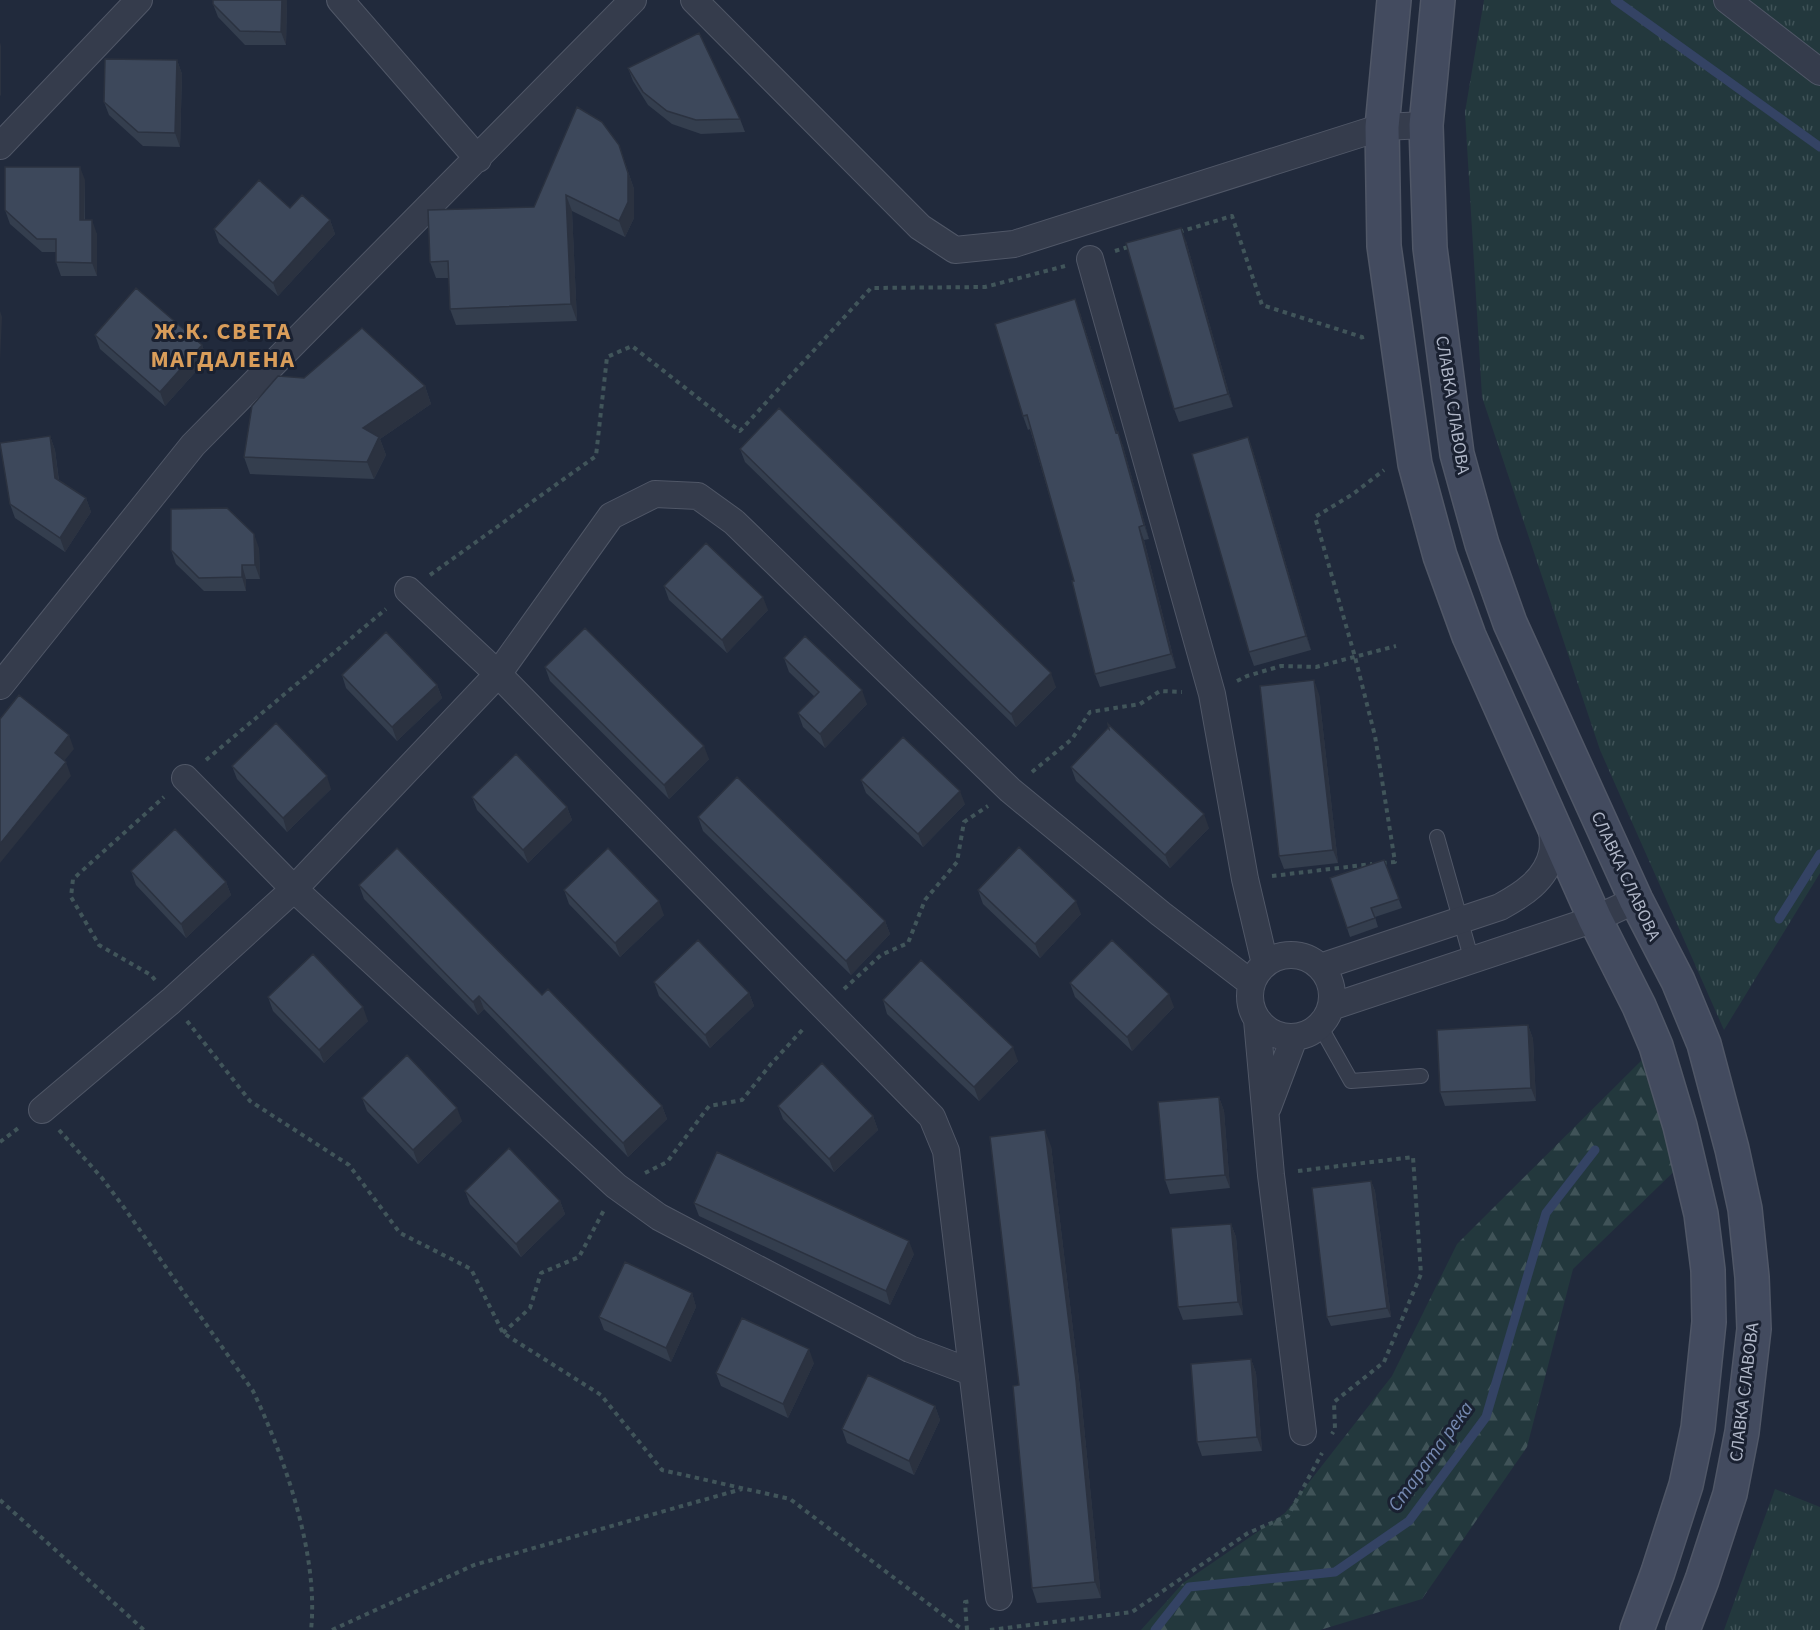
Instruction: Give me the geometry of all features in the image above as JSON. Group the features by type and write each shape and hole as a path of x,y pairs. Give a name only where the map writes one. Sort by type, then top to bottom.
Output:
{"street":[{"path":"0,146 139,0"},
{"path":"340,0 478,159"},
{"path":"0,686 193,445 633,0"},
{"path":"694,0 920,227 955,250 1014,244 1382,127 1426,125"},
{"path":"1394,0 1382,127 1384,246 1414,464 1440,556 1469,636 1595,919 1639,1006 1656,1046 1680,1126 1701,1214 1708,1270 1709,1322 1698,1428 1686,1485 1637,1630"},
{"name":"СЛАВКА СЛАВОВА","path":"1438,0 1426,125 1430,248 1457,454 1482,544 1510,623 1636,900 1678,981 1704,1044 1732,1149 1745,1209 1752,1276 1754,1329 1742,1432 1730,1494 1683,1630"},
{"path":"1727,0 1820,72"},
{"path":"1090,259 1212,694 1245,879 1258,973"},
{"path":"42,1110 171,1001 294,889 498,674 611,516 655,494 698,496 734,522 1010,790 1161,914 1258,973"},
{"path":"408,590 498,674 932,1117 946,1151 999,1597"},
{"path":"185,778 294,889 616,1186 659,1218 910,1349 971,1372"},
{"path":"1320,967 1500,908 1523,895 1542,876 1552,853 1552,824"},
{"path":"1325,1017 1332,993 1328,979 1320,967 1310,960 1287,955 1275,958 1258,973 1249,994 1250,1006 1257,1020 1273,1034 1294,1038 1308,1034 1325,1017 1595,919 1636,900"},
{"path":"1257,1020 1265,1113 1303,1432"},
{"path":"1265,1113 1294,1038"}],"lane":[{"path":"1437,837 1472,962"},
{"path":"1325,1017 1351,1081 1421,1076"}],"path":[{"path":"1177,232 1232,216 1262,305 1362,337 1364,348"},
{"path":"963,1630 790,1499 662,1470 601,1395 503,1332 471,1269 399,1233 349,1165 249,1101 151,975 99,945 71,897 73,879 185,778 408,590 596,456 607,357 632,346 740,430 871,288 985,287 1133,246"},
{"path":"1245,879 1395,862 1375,736 1315,517 1353,494 1384,471 1382,460"},
{"path":"1212,694 1247,676 1281,666 1316,667 1396,646"},
{"path":"0,1142 42,1110 102,1178 253,1391 272,1433 307,1549 313,1596 311,1630"},
{"path":"332,1630 474,1565 743,1488"},
{"path":"0,1500 144,1630"}],"green space":[{"path":"1484,0 1820,0 1820,873 1724,1030 1600,750 1482,397 1465,112"},
{"path":"1656,1046 1688,1158 1573,1269 1527,1447 1422,1599 1320,1630 1141,1630 1183,1583 1285,1513 1392,1376 1457,1244"},
{"path":"1775,1489 1820,1507 1820,1630 1724,1630"}],"building":[{"path":"213,0 282,0 281,32 240,31 213,4"},
{"path":"699,33 740,119 696,120 667,111 643,92 628,68"},
{"path":"105,59 177,60 175,133 138,132 104,102"},
{"path":"577,107 602,122 619,145 628,173 628,202 619,221 566,195 571,304 450,309 448,261 430,262 428,210 534,207"},
{"path":"5,167 80,167 80,220 92,220 92,263 56,262 56,239 37,239 5,210"},
{"path":"259,180 290,208 302,195 330,220 273,283 214,229"},
{"path":"1181,228 1228,394 1174,409 1126,243"},
{"path":"136,288 202,345 160,392 95,335"},
{"path":"1075,299 1116,433 1118,432 1144,525 1139,527 1171,654 1095,674 1072,581 1074,581 1027,415 1023,416 995,324"},
{"path":"362,328 425,386 363,428 379,437 367,462 244,457 252,406 278,376 304,378"},
{"path":"779,408 1051,673 1011,714 740,449"},
{"path":"50,436 55,478 86,498 60,538 10,504 0,443"},
{"path":"1248,437 1306,636 1249,652 1192,454"},
{"path":"227,508 254,534 255,565 242,565 242,577 199,578 171,550 171,509"},
{"path":"706,543 763,597 722,640 664,586"},
{"path":"585,628 704,746 664,785 545,667"},
{"path":"386,632 437,685 392,727 342,675"},
{"path":"805,636 862,690 820,734 798,713 819,692 784,658"},
{"path":"1314,680 1333,850 1279,856 1260,686"},
{"path":"19,695 69,735 55,753 66,762 0,844 0,719"},
{"path":"276,723 327,776 283,818 232,766"},
{"path":"1108,724 1204,814 1165,855 1071,767 1109,729"},
{"path":"903,737 960,791 918,834 861,780"},
{"path":"516,754 567,807 523,850 472,797"},
{"path":"737,777 885,921 846,961 698,817"},
{"path":"175,829 226,882 181,924 131,871"},
{"path":"1019,847 1076,901 1035,944 978,890"},
{"path":"397,848 542,995 548,989 662,1106 623,1143 479,996 473,1002 359,885"},
{"path":"608,848 659,901 615,943 564,890"},
{"path":"1384,860 1399,899 1371,908 1375,918 1347,928 1330,878"},
{"path":"698,940 749,993 705,1035 654,982"},
{"path":"1112,940 1169,994 1127,1037 1070,983"},
{"path":"313,954 363,1007 319,1050 268,997"},
{"path":"921,960 1013,1047 974,1087 883,1000"},
{"path":"1528,1025 1531,1088 1440,1092 1437,1030"},
{"path":"407,1055 457,1108 413,1150 362,1098"},
{"path":"822,1063 873,1116 829,1159 778,1106"},
{"path":"1219,1097 1225,1175 1165,1180 1158,1102"},
{"path":"1045,1130 1076,1380 1095,1582 1032,1588 1013,1386 1019,1385 990,1137"},
{"path":"509,1148 560,1201 516,1244 465,1191"},
{"path":"717,1152 909,1241 886,1291 694,1203"},
{"path":"1371,1181 1387,1308 1327,1317 1312,1188"},
{"path":"1231,1224 1238,1302 1178,1307 1171,1228"},
{"path":"625,1262 692,1293 666,1348 599,1317"},
{"path":"742,1318 809,1349 783,1404 716,1373"},
{"path":"1251,1359 1257,1437 1197,1442 1191,1364"},
{"path":"868,1375 935,1406 909,1461 842,1429"}],"waterway":[{"path":"1615,0 1820,147"},
{"name":"Старата река","path":"1779,919 1820,854"},
{"name":"Старата река","path":"1155,1630 1189,1587 1335,1572 1409,1521 1486,1417 1546,1213 1595,1150"}],"district":[{"name":"Ж.К. СВЕТА МАГДАЛЕНА","path":"223,345"}]}
